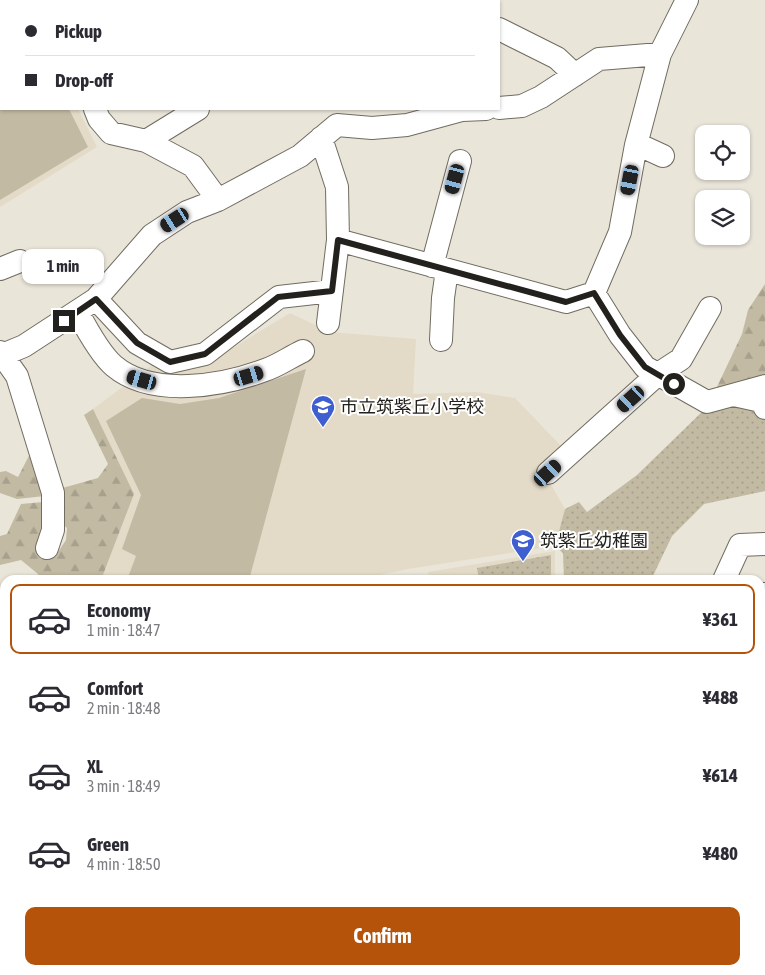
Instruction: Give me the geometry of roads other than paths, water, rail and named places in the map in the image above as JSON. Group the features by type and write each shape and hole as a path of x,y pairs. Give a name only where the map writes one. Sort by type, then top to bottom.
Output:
{"street":[{"path":"338,240 566,302 594,293 620,232 637,144 660,54 687,0"},
{"path":"500,30 557,58 575,75"},
{"path":"500,108 522,106 541,97 599,59 660,54"},
{"path":"94,110 99,119 112,134 146,141 193,166 218,200"},
{"path":"146,141 196,110"},
{"path":"47,548 54,530 53,493 16,376 1,354 24,346 96,299 152,235 187,212 218,200 300,156 337,125 372,128 407,125 462,110"},
{"path":"321,138 337,187 338,240 328,323"},
{"path":"637,144 663,156"},
{"path":"441,340 443,298 440,268 460,161"},
{"path":"96,299 137,343 170,362 205,354 278,297 332,291"},
{"path":"594,293 620,335 645,367 707,402 765,386"},
{"path":"548,473 658,374 681,358 710,308"},
{"path":"78,312 90,334 113,365 128,376 156,384 192,386 231,381 267,370 303,351"},
{"path":"733,395 761,401 765,408"},
{"path":"726,575 740,545 765,544"}],"place":[{"name":"市立筑紫丘小学校","path":"323,428"},
{"name":"筑紫丘幼稚園","path":"523,562"}]}
